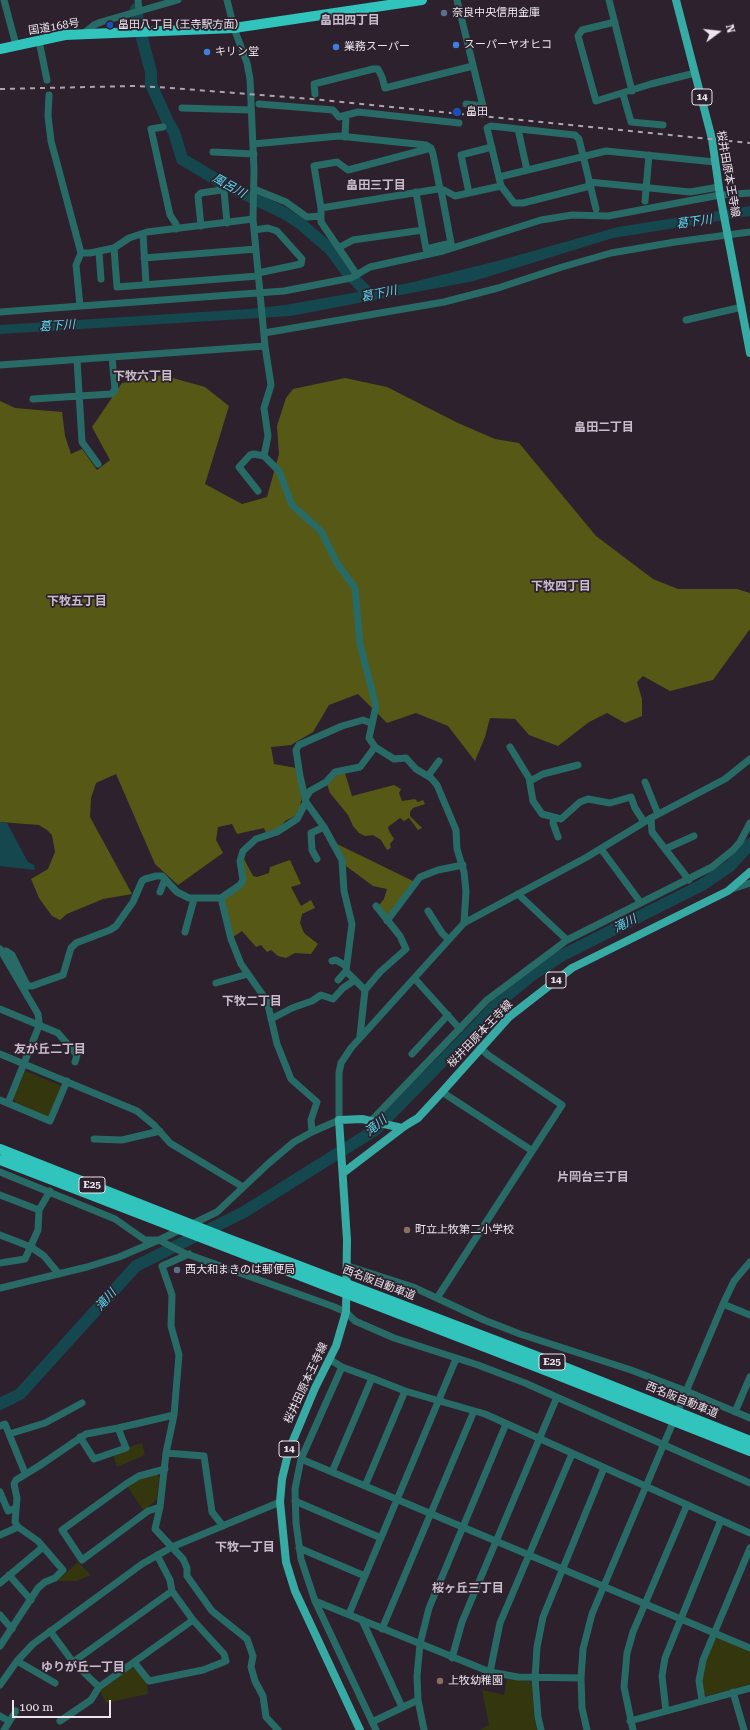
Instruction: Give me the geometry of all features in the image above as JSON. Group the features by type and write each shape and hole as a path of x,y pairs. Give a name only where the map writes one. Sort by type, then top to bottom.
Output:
{"highway":[{"name":"国道168号","path":"0,49 65,35 234,28 422,0"},
{"name":"西名阪自動車道","path":"0,1149 228,1238 354,1292 750,1451"},
{"name":"西名阪自動車道","path":"0,1160 215,1244 340,1286"},
{"name":"西名阪自動車道","path":"354,1292 554,1363 750,1441"}],"main road":[{"name":"桜井田原本王寺線","path":"676,0 712,139 720,191 750,353"},
{"name":"桜井田原本王寺線","path":"343,1173 397,1127 418,1118 509,1017 572,968 728,891 750,872"},
{"name":"桜井田原本王寺線","path":"339,1120 348,1266 346,1312 343,1327 330,1359 312,1395 289,1450 282,1479 280,1502 286,1562 295,1591 360,1730"},
{"path":"339,1120 372,1120 397,1127"}],"street":[{"path":"4,0 16,45"},
{"path":"137,12 138,0"},
{"path":"83,34 94,25 178,0"},
{"path":"227,0 234,28 249,72 254,154 253,219 265,346 271,385 264,408 268,436 264,456"},
{"path":"457,0 483,106 466,104"},
{"path":"609,0 632,91"},
{"path":"615,22 582,30 578,36 596,101 623,94 651,84 696,73"},
{"path":"39,41 47,80"},
{"path":"315,94 314,84 373,69 378,69 382,76 385,88 473,66"},
{"path":"623,94 631,122 663,125"},
{"path":"49,95 51,141 81,253 76,265 80,306"},
{"path":"259,104 333,110 339,117 358,112 459,123"},
{"path":"182,108 251,110"},
{"path":"345,137 346,115"},
{"path":"596,209 590,184 583,156 579,139 575,135 492,126 487,128 501,186 510,201 518,203 590,184 690,192 720,191 750,193"},
{"path":"163,127 151,129 170,215 176,224 176,229"},
{"path":"518,129 527,170"},
{"path":"253,144 345,137 426,145 431,148 441,189 451,243 426,249 416,192"},
{"path":"469,193 461,155 492,147"},
{"path":"357,275 340,248 324,227 314,166 337,162 348,170 431,148"},
{"path":"499,177 606,151 715,162"},
{"path":"213,152 254,154"},
{"path":"645,201 649,155"},
{"path":"321,208 416,192 441,189 455,196 501,186"},
{"path":"254,189 286,202 307,218 321,216"},
{"path":"201,226 198,196 201,193 221,190 224,191 227,223"},
{"path":"0,312 284,291 338,281 357,275 370,267 443,251 541,220 572,214 608,216 720,191"},
{"path":"81,253 99,252 114,248 129,238 143,234 253,219"},
{"path":"114,248 118,287 258,274 301,264 302,259 277,231 268,228 254,230"},
{"path":"340,248 353,240 423,230"},
{"path":"264,333 444,302 498,288 562,267 612,253 674,242 750,232"},
{"path":"143,234 146,284"},
{"path":"144,258 256,249"},
{"path":"99,252 101,279"},
{"path":"686,320 742,306"},
{"path":"0,365 265,346"},
{"path":"33,399 111,394 115,390 112,357"},
{"path":"77,360 82,442 98,464"},
{"path":"258,491 239,467 250,455 254,454 264,456 279,471 292,505 321,531 337,563 355,588 360,644 376,706 371,723 369,738 376,747 394,759 406,758 416,769 428,776 437,785 455,823 457,849 462,865 466,895 463,911 464,923"},
{"path":"338,980 346,968 352,924 344,891 344,865 324,827 306,801 300,776 297,747 342,726 363,720 371,723"},
{"path":"0,950 6,951 12,955 28,986 63,975 72,948 76,943 110,930 116,926 133,902 142,881 156,876 165,879 183,896 194,899 221,898 240,885 243,880 240,861 243,851 256,839 277,832 297,819 310,791 326,782 336,772 360,767 376,747"},
{"path":"510,747 530,781 533,802 542,814 561,820 580,802 588,799 610,803 631,797 635,808 644,822"},
{"path":"0,1288 113,1259 159,1240 218,1212 281,1152 312,1132 339,1120 339,1073 341,1063 360,1036 415,979 448,939 464,923 601,849 658,814 725,779 750,759"},
{"path":"428,776 439,761"},
{"path":"530,781 543,774 578,765"},
{"path":"645,782 658,814"},
{"path":"554,818 553,823 558,838"},
{"path":"651,818 652,832 689,880"},
{"path":"372,1120 487,1000 567,940 624,910 689,880 724,859 740,842 750,823"},
{"path":"317,859 312,850 311,833 324,827"},
{"path":"665,849 694,836"},
{"path":"601,849 641,903"},
{"path":"387,921 420,877 438,870 462,865"},
{"path":"160,892 165,879"},
{"path":"728,891 750,884"},
{"path":"518,894 567,940"},
{"path":"221,898 231,939 241,964 267,1001 277,1044 291,1079 317,1102 311,1120 312,1132"},
{"path":"185,932 194,899"},
{"path":"360,1036 365,990 380,972 406,949 400,936 376,906"},
{"path":"428,911 442,933 448,939"},
{"path":"0,950 38,1014 39,1026 8,1103"},
{"path":"332,961 336,960 346,968 365,990"},
{"path":"216,983 248,974"},
{"path":"415,979 460,1029"},
{"path":"271,1019 321,995 333,999 343,988 355,980"},
{"path":"0,1009 58,1033 78,1055 75,1062"},
{"path":"412,1054 448,1015"},
{"path":"436,1298 531,1150 562,1105 480,1048"},
{"path":"0,1054 137,1111 154,1124 170,1143 243,1187"},
{"path":"0,1100 50,1121 67,1081"},
{"path":"442,1092 531,1150"},
{"path":"94,1139 122,1140 160,1131"},
{"path":"0,1172 50,1191 115,1219 145,1240 159,1240 187,1253 332,1306 346,1312 355,1321 394,1338 512,1378 666,1442 750,1483"},
{"path":"0,1263 25,1259 38,1230 39,1210 50,1191"},
{"path":"0,1195 39,1210"},
{"path":"0,1235 31,1247 44,1256 59,1274"},
{"path":"187,1253 162,1266 172,1295 171,1326 179,1355 174,1415 166,1453 160,1507 155,1529 182,1559 187,1568 187,1576 192,1586 212,1611 247,1639 253,1656 251,1667 263,1696 266,1717 278,1730"},
{"path":"587,1730 582,1703 581,1678 586,1637 592,1614 666,1442 723,1304 734,1281 750,1262"},
{"path":"348,1266 413,1287 484,1320 520,1334 631,1370 750,1418"},
{"path":"723,1304 750,1315"},
{"path":"330,1359 342,1366 405,1391 474,1411 506,1424 750,1533"},
{"path":"349,1614 456,1359"},
{"path":"342,1366 301,1459 295,1489 299,1548 305,1573 315,1601 376,1730"},
{"path":"735,1412 750,1377"},
{"path":"332,1472 372,1378"},
{"path":"365,1486 405,1391"},
{"path":"452,1658 462,1622 557,1397"},
{"path":"9,1434 45,1423 82,1403"},
{"path":"382,1629 474,1411"},
{"path":"0,1646 38,1588 45,1582 55,1578 63,1570 43,1547 18,1527 16,1522 17,1498 14,1484 18,1477 39,1466 86,1434 174,1415"},
{"path":"0,1426 5,1424 25,1473"},
{"path":"424,1730 418,1700 417,1676 420,1644 429,1608 506,1424"},
{"path":"80,1437 94,1459 126,1448 118,1428"},
{"path":"166,1453 204,1456 212,1512 223,1526"},
{"path":"490,1672 500,1623 572,1454"},
{"path":"301,1459 603,1587 750,1647"},
{"path":"160,1507 148,1511 82,1560 62,1530 132,1480 164,1468"},
{"path":"540,1730 535,1678 537,1647 543,1617 604,1468"},
{"path":"0,1492 8,1511 16,1508"},
{"path":"295,1501 381,1538"},
{"path":"0,1685 17,1661 50,1631 157,1555 172,1547 280,1502"},
{"path":"633,1730 625,1698 626,1663 630,1642 687,1505"},
{"path":"666,1711 662,1687 663,1668 668,1649 721,1520"},
{"path":"0,1535 18,1527"},
{"path":"0,1583 43,1547"},
{"path":"299,1548 365,1576"},
{"path":"702,1700 699,1674 703,1660 750,1548"},
{"path":"134,1662 149,1681 203,1670 226,1661 224,1654 193,1620 172,1591 170,1580 157,1555"},
{"path":"9,1575 31,1600"},
{"path":"73,1662 172,1591"},
{"path":"315,1601 452,1658 490,1672 514,1677 581,1678"},
{"path":"0,1615 12,1629"},
{"path":"60,1721 91,1700 99,1687 193,1620"},
{"path":"362,1620 402,1707"},
{"path":"50,1631 73,1662 99,1687"},
{"path":"17,1661 56,1683"},
{"path":"630,1721 750,1688"},
{"path":"733,1692 744,1730"},
{"path":"372,1722 418,1700"},
{"path":"4,1730 16,1711"},
{"path":"0,1716 9,1721"}],"green space":[{"path":"25,1071 62,1086 49,1119 17,1105 13,1097"},
{"path":"142,1443 145,1455 117,1467 113,1455 128,1447"},
{"path":"156,1474 159,1477 157,1499 144,1511 127,1486 140,1479"},
{"path":"78,1562 91,1575 76,1581 57,1581"},
{"path":"718,1638 750,1652 750,1684 707,1696 704,1694 702,1683 705,1664 714,1640"},
{"path":"131,1668 136,1669 147,1684 148,1694 106,1703 100,1691"},
{"path":"507,1679 530,1681 532,1684 534,1717 537,1730 479,1730 489,1725 482,1690 504,1695"}],"shaded area":[{"path":"162,375 205,387 229,406 205,484 242,504 267,497 279,454 277,426 286,398 293,389 345,378 387,387 458,423 495,439 519,443 596,536 653,579 678,589 737,589 750,593 750,629 713,680 670,691 643,676 637,682 642,699 642,716 625,723 607,713 589,722 558,746 529,735 515,719 490,718 485,737 475,761 448,726 416,713 387,723 358,694 329,705 313,732 291,745 271,747 274,764 296,768 302,795 300,807 295,816 285,821 279,829 266,833 264,828 237,834 232,824 218,827 216,840 223,853 178,885 155,864 116,774 96,783 91,798 90,817 132,894 103,899 67,914 60,920 52,916 39,898 31,879 48,869 55,852 52,835 39,825 0,822 0,401 15,408 62,412 65,436 71,454 82,449 97,470 110,460 92,427 122,383"},
{"path":"345,773 352,796 394,785 401,789 399,793 402,801 415,799 418,802 423,800 425,804 413,808 410,812 410,816 422,828 418,830 409,818 404,821 400,818 388,827 394,839 390,844 391,848 387,850 381,840 373,835 365,836 359,833 353,826 348,815 330,793 327,784 338,774"},
{"path":"335,843 413,881 388,918 379,905 384,899 387,889 373,886 346,866"},
{"path":"243,857 253,876 257,877 269,873 270,867 290,860 301,884 291,887 301,906 311,900 315,908 302,914 300,923 304,933 318,944 311,954 295,953 286,958 278,956 271,950 267,952 261,945 256,947 242,931 233,937 223,898 244,883"}],"water":[{"name":"葛下川","path":"750,206 750,216 613,238 474,281 291,316 0,334 0,325 249,309 285,305 409,283 501,260 618,227"},
{"path":"0,822 7,823 28,862 34,865 35,870 0,866"}],"waterway":[{"name":"風呂川","path":"136,9 139,26"},
{"name":"風呂川","path":"142,38 151,72 151,84 174,132 182,159 222,183 284,213 301,224 331,250 347,272 371,296"},
{"name":"滝川","path":"0,1404 20,1394 136,1266 244,1212 375,1130 497,1004 532,975 561,956 702,885 730,866 750,844"}],"railway":[{"path":"0,89 133,86 158,87 312,99 750,143"}],"place":[{"name":"奈良中央信用金庫","path":"444,13"},
{"name":"畠田八丁目 (王寺駅方面)","path":"110,25"},
{"name":"スーパーヤオヒコ","path":"456,45"},
{"name":"業務スーパー","path":"336,47"},
{"name":"キリン堂","path":"207,52"},
{"name":"畠田","path":"457,112"},
{"name":"町立上牧第二小学校","path":"407,1230"},
{"name":"西大和まきのは郵便局","path":"177,1270"},
{"name":"上牧幼稚園","path":"440,1681"}],"district":[{"name":"畠田四丁目","path":"350,20"},
{"name":"畠田三丁目","path":"376,185"},
{"name":"下牧六丁目","path":"143,376"},
{"name":"畠田二丁目","path":"604,427"},
{"name":"下牧四丁目","path":"561,586"},
{"name":"下牧五丁目","path":"77,601"},
{"name":"下牧二丁目","path":"252,1001"},
{"name":"友が丘二丁目","path":"50,1049"},
{"name":"片岡台三丁目","path":"593,1177"},
{"name":"下牧一丁目","path":"245,1547"},
{"name":"桜ヶ丘三丁目","path":"468,1588"},
{"name":"ゆりが丘一丁目","path":"83,1667"}]}
